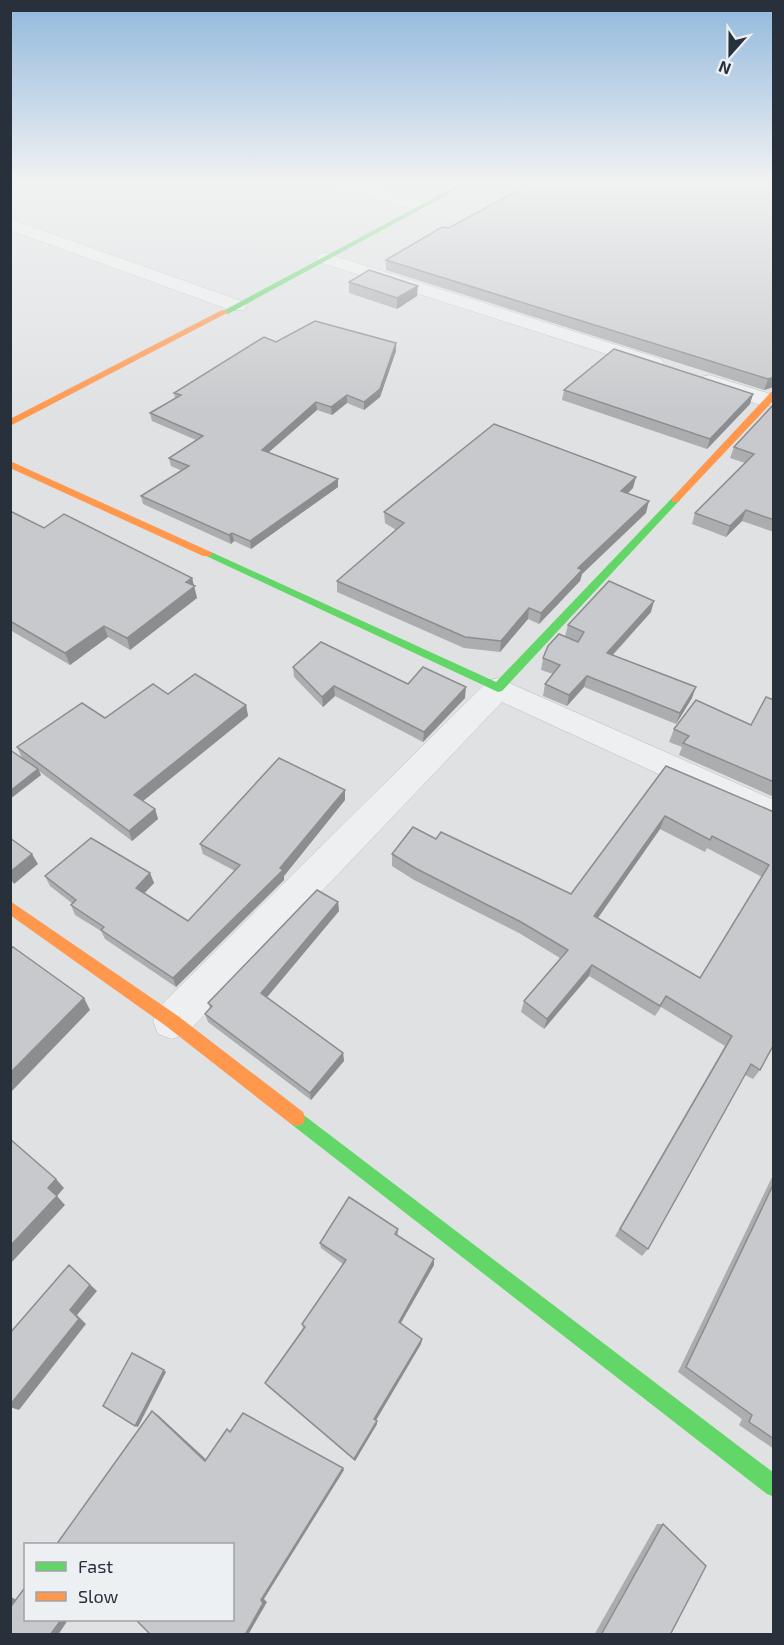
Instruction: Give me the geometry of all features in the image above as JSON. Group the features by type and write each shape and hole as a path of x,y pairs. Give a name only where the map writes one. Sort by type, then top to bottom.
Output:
{"street":[{"path":"109,260 237,306"},
{"path":"10,423 322,260"},
{"path":"172,1021 498,688 771,397 682,372 331,260"},
{"path":"10,464 774,814"},
{"path":"10,907 172,1021 774,1487"}],"building":[{"path":"386,260 774,260 774,377 768,379"},
{"path":"369,270 418,286 397,298 349,282"},
{"path":"315,321 396,343 380,389 364,402 347,395 331,407 316,402 262,450 338,479 250,541 232,533 229,535 141,496 189,466 169,458 203,436 150,413 181,395 174,393 264,337 276,342"},
{"path":"614,349 753,394 710,439 564,390"},
{"path":"774,404 774,520 746,510 730,526 695,513 754,454 734,447"},
{"path":"494,424 636,477 621,491 649,501 578,568 582,570 541,613 529,608 501,641 465,637 337,581 404,523 384,512"},
{"path":"10,511 44,528 64,514 192,578 186,582 195,586 127,638 104,626 65,653 10,621"},
{"path":"609,581 654,601 607,653 696,687 680,713 587,676 569,695 545,684 560,665 543,658 548,646 559,634 578,642 584,632 568,625"},
{"path":"321,642 408,684 423,667 466,687 424,732 334,686 322,697 293,667"},
{"path":"195,674 246,705 134,795 155,809 129,831 17,747 82,703 105,718 153,684 168,694"},
{"path":"766,697 774,700 774,782 683,743 689,736 674,729 696,700 751,725"},
{"path":"10,750 38,769 10,791"},
{"path":"279,758 345,790 280,868 283,870 173,978 101,930 104,927 71,905 76,900 45,876 91,838 150,873 136,888 188,921 240,865 200,844"},
{"path":"666,766 774,812 774,1044 760,1070 751,1064 648,1249 620,1229 732,1036 666,996 660,1006 592,965 547,1019 524,1001 568,950 521,922 392,854 413,827 436,839 441,832 571,894","holes":["665,816 710,840 712,836 769,865 700,978 594,916"]},
{"path":"10,838 32,854 10,872"},
{"path":"317,890 338,902 261,993 343,1053 310,1093 205,1014 212,1006 208,1003"},
{"path":"13,947 84,998 10,1073 10,949"},
{"path":"10,1139 56,1179 48,1188 57,1196 10,1246"},
{"path":"774,1183 774,1439 749,1422 752,1415 686,1367"},
{"path":"349,1197 398,1229 395,1234 434,1259 399,1322 422,1339 374,1419 377,1421 354,1459 265,1383 305,1327 302,1324 346,1260 320,1243"},
{"path":"69,1265 90,1285 70,1310 79,1319 10,1405 10,1333"},
{"path":"132,1353 164,1370 135,1426 103,1406"},
{"path":"152,1411 205,1461 227,1429 230,1432 243,1413 343,1468 261,1600 263,1603 245,1635 151,1635 137,1621 234,1621 234,1543 57,1543"},
{"path":"663,1524 706,1566 670,1635 601,1635"},
{"path":"24,1589 24,1621 60,1621 50,1635 10,1635 10,1604 12,1605"}],"traffic: fast":[{"path":"225,312 323,260"},
{"path":"207,554 498,688 675,500"},
{"path":"297,1118 774,1487"}],"traffic: slow":[{"path":"10,423 225,312"},
{"path":"675,500 774,394"},
{"path":"10,464 207,554"},
{"path":"10,907 172,1021 297,1118"}]}
